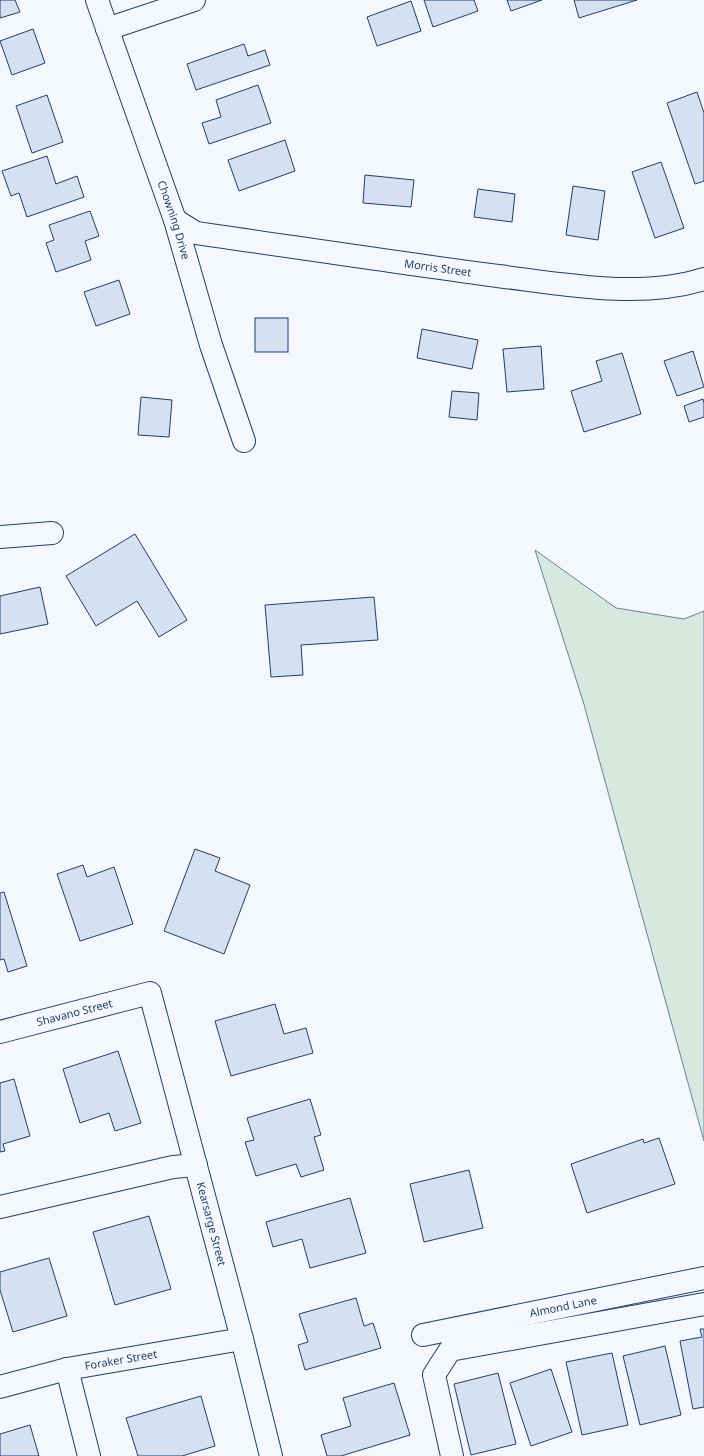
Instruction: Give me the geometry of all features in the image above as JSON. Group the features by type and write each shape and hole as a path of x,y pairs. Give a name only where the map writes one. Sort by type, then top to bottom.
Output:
{"street":[{"name":"Chowning Drive","path":"97,0 175,220 212,345 244,441"},
{"path":"107,30 194,0"},
{"name":"Morris Street","path":"175,220 196,233 401,263 584,287 650,289 690,283 704,279"},
{"path":"0,537 52,533"},
{"name":"Shavano Street","path":"0,1032 150,993"},
{"name":"Kearsarge Street","path":"150,993 242,1339 271,1456"},
{"path":"0,1208 173,1167 196,1165"},
{"name":"Almond Lane","path":"423,1335 704,1278"},
{"path":"452,1456 434,1375 450,1350 704,1304"},
{"name":"Foraker Street","path":"0,1388 66,1369 242,1339"},
{"path":"66,1369 90,1456"}],"shaded area":[{"path":"535,550 616,608 684,619 704,611 704,1141 583,701"}],"building":[{"path":"0,0 15,0 20,12 0,18"},
{"path":"424,0 474,0 478,11 433,27"},
{"path":"507,0 542,0 511,11"},
{"path":"574,0 637,0 579,18"},
{"path":"411,1 421,31 377,46 367,17"},
{"path":"33,29 45,63 12,75 0,41"},
{"path":"244,44 248,56 265,50 270,65 196,90 187,64"},
{"path":"258,85 271,123 209,144 202,123 221,117 216,100"},
{"path":"697,92 704,113 704,181 695,184 667,103"},
{"path":"47,95 63,142 32,153 16,106"},
{"path":"285,140 295,171 239,191 228,160"},
{"path":"47,156 56,184 77,176 84,197 27,217 19,193 11,196 2,171"},
{"path":"661,162 684,228 655,238 632,172"},
{"path":"365,175 414,180 411,207 363,203"},
{"path":"573,186 605,191 598,240 566,235"},
{"path":"478,189 515,194 512,222 474,217"},
{"path":"90,211 99,236 85,241 91,260 56,272 46,243 54,240 49,225"},
{"path":"119,280 130,314 96,326 84,292"},
{"path":"255,318 288,318 288,352 255,352"},
{"path":"422,329 478,340 472,369 417,358"},
{"path":"541,346 544,389 507,392 503,349"},
{"path":"693,351 704,387 677,396 664,361"},
{"path":"622,353 641,414 584,432 571,391 602,381 596,361"},
{"path":"452,391 479,393 477,420 449,417"},
{"path":"141,397 172,400 169,437 138,435"},
{"path":"703,399 704,417 689,422 684,406"},
{"path":"135,534 187,620 159,637 137,601 96,626 66,576"},
{"path":"40,587 48,624 0,634 0,596"},
{"path":"374,597 378,640 301,645 303,675 271,677 265,605"},
{"path":"195,849 220,858 215,871 250,885 224,954 164,931"},
{"path":"83,865 87,877 114,867 133,924 80,941 57,874"},
{"path":"4,892 27,966 8,972 4,959 0,960 0,893"},
{"path":"275,1004 284,1034 306,1028 313,1053 231,1076 215,1021"},
{"path":"118,1051 141,1123 115,1131 109,1113 80,1123 63,1069"},
{"path":"14,1079 30,1136 3,1144 5,1151 0,1152 0,1083"},
{"path":"310,1099 321,1135 314,1137 324,1170 301,1177 296,1164 256,1176 245,1142 254,1140 247,1118"},
{"path":"659,1138 675,1184 587,1213 571,1164 643,1139 644,1143"},
{"path":"469,1170 483,1228 424,1242 410,1184"},
{"path":"350,1198 366,1253 310,1268 302,1239 273,1247 266,1222"},
{"path":"149,1216 171,1289 115,1305 93,1232"},
{"path":"49,1258 67,1316 13,1332 0,1290 0,1272"},
{"path":"356,1298 364,1326 373,1323 381,1348 305,1370 298,1345 308,1342 299,1314"},
{"path":"700,1329 704,1329 704,1407 693,1409 680,1341 702,1337"},
{"path":"665,1346 681,1415 640,1425 623,1356"},
{"path":"612,1353 628,1425 582,1435 566,1362"},
{"path":"551,1369 572,1432 531,1446 510,1383"},
{"path":"498,1373 516,1444 471,1455 454,1384"},
{"path":"394,1383 410,1435 341,1456 327,1456 321,1435 351,1426 343,1398"},
{"path":"201,1396 215,1446 182,1456 138,1456 126,1418"},
{"path":"30,1425 39,1456 0,1456 0,1434"}]}
